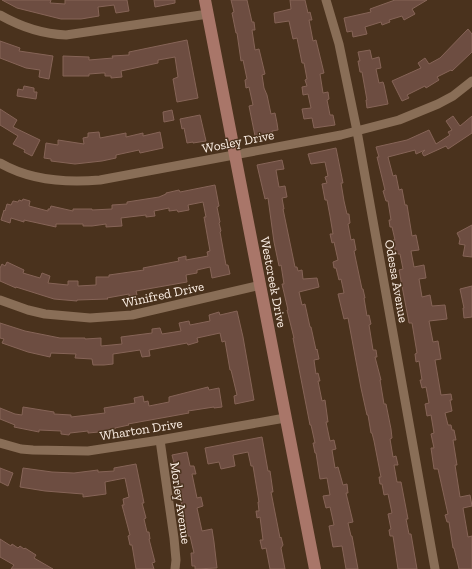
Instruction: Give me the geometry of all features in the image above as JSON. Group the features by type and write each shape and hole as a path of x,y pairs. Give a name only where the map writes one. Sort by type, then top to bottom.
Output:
{"street":[{"name":"Westcreek Drive","path":"205,0 315,569"},
{"name":"Odessa Avenue","path":"326,0 339,44 357,131 435,569"},
{"path":"0,15 18,25 39,32 66,35 208,14"},
{"name":"Wosley Drive","path":"2,167 42,179 76,182 100,180 357,131 399,120 438,104 453,96 472,81"},
{"name":"Winifred Drive","path":"0,300 28,310 45,314 90,318 132,315 261,285"},
{"name":"Wharton Drive","path":"0,443 34,450 88,451 285,418"},
{"name":"Morley Avenue","path":"160,440 174,538 176,560 175,569"}],"building":[{"path":"2,0 51,0 50,3 65,4 65,0 127,0 129,11 116,13 114,5 98,7 99,16 81,19 61,19 17,8"},
{"path":"154,0 175,0 175,3 155,7"},
{"path":"231,0 247,0 252,22 254,22 255,30 252,30 255,50 259,49 265,74 262,75 264,88 271,114 275,113 277,123 278,130 272,131 273,137 256,141 249,106 253,105 249,87 246,88 245,80 247,79 243,60 241,61"},
{"path":"290,0 305,0 308,13 310,12 312,20 309,20 313,41 316,40 324,73 320,74 323,93 328,92 329,99 327,100 330,115 333,115 335,125 314,128 312,118 304,119 302,109 311,108 308,94 303,95 302,87 307,86 305,80 307,79 297,38 293,39 289,21 275,23 274,13 291,9"},
{"path":"395,0 427,0 412,9 415,14 404,20 402,16 389,20 390,22 382,25 381,22 365,27 367,34 353,37 352,31 347,32 344,18 371,12 370,9"},
{"path":"468,29 472,34 472,52 452,71 451,70 437,77 439,80 426,88 425,86 407,95 409,98 402,101 392,81 421,68 418,63 425,58 429,64 440,58"},
{"path":"187,40 198,98 177,102 173,79 178,77 175,57 158,60 158,63 121,71 122,77 111,78 111,76 105,76 105,73 89,74 89,76 63,76 63,56 89,57 89,60 113,58 112,56 129,55 129,52"},
{"path":"0,41 20,48 19,51 53,56 49,79 39,77 40,70 26,68 0,58"},
{"path":"370,50 372,59 379,57 381,68 376,69 379,83 383,82 388,104 367,108 362,72 360,72 358,61 360,61 358,52"},
{"path":"24,86 34,88 34,92 37,92 36,99 17,96 18,89 23,90"},
{"path":"0,109 17,120 13,127 40,140 32,156 24,152 25,150 13,144 18,136 0,125"},
{"path":"172,110 174,120 164,122 163,112"},
{"path":"200,115 206,141 187,143 184,128 182,129 180,119"},
{"path":"453,116 460,126 472,116 472,133 448,149 446,146 424,156 422,153 425,150 416,154 415,150 388,157 393,176 396,175 399,190 402,189 405,205 407,205 412,236 416,235 419,250 411,251 414,267 424,265 426,278 419,279 422,297 430,295 432,306 445,305 447,319 429,321 433,342 438,341 441,359 435,360 441,395 451,394 452,400 450,400 452,411 445,413 448,425 451,425 452,430 454,430 456,440 453,440 460,497 470,495 472,506 463,508 468,537 472,536 472,569 459,569 453,548 449,522 447,522 445,515 448,514 438,469 434,469 431,448 434,448 431,434 434,433 431,415 427,416 425,404 429,403 426,387 422,388 420,380 422,380 419,361 416,362 415,354 417,353 412,323 409,323 399,270 403,269 400,254 396,254 393,240 395,240 392,227 390,227 389,220 391,220 388,201 386,201 383,191 385,190 376,147 407,140 429,130 436,144 450,135 448,132 452,130 446,121"},
{"path":"99,132 100,138 126,133 126,137 143,133 143,136 160,132 163,148 140,153 139,150 116,155 116,158 75,164 51,161 51,159 44,158 46,143 58,145 58,140 84,144 83,138 88,137 88,133"},
{"path":"336,148 343,183 341,183 344,201 347,214 349,214 350,223 348,224 351,240 354,239 356,250 354,251 365,298 367,316 369,315 371,324 369,325 373,350 376,350 377,357 375,357 381,380 384,404 386,404 391,429 392,438 390,439 393,457 396,456 398,465 394,465 397,482 401,482 408,519 406,519 409,534 411,534 417,569 398,569 393,536 390,536 389,530 391,529 388,514 392,513 388,494 384,495 382,484 380,484 379,477 381,477 361,388 348,318 344,319 338,294 344,293 341,279 339,280 333,262 338,260 334,242 332,243 330,234 333,234 327,200 325,200 322,184 327,183 325,177 328,176 325,162 311,164 308,154"},
{"path":"282,160 284,169 276,170 279,187 285,186 287,197 282,198 283,209 295,267 297,267 298,271 302,270 303,279 317,278 319,287 299,292 302,305 305,304 316,350 317,349 319,359 314,360 316,374 318,373 320,381 318,381 322,401 325,400 328,422 326,422 330,441 334,440 336,449 332,450 335,468 338,467 343,485 347,484 348,493 346,493 353,522 348,523 358,569 346,569 342,546 333,547 329,526 334,525 330,507 326,508 323,496 330,495 327,478 320,479 313,443 315,443 310,425 294,338 282,284 284,284 281,265 279,266 274,242 268,198 265,199 257,165"},
{"path":"215,185 219,206 217,207 220,232 226,265 228,265 230,274 212,278 210,267 197,270 197,273 186,275 187,282 136,291 137,295 129,296 129,294 107,298 108,299 77,301 54,299 16,288 0,281 0,268 2,264 5,266 7,262 24,270 23,273 40,278 42,273 50,276 48,283 68,285 68,281 78,281 78,286 96,285 96,277 109,277 109,275 144,270 143,268 179,261 178,258 186,256 186,260 208,256 207,252 210,251 203,202 188,205 189,210 178,212 177,210 169,211 169,208 154,211 155,216 146,217 146,215 121,218 122,226 106,227 106,224 83,226 83,224 56,224 56,227 24,220 24,222 11,218 10,223 1,220 7,204 11,205 13,201 18,202 19,200 22,201 23,199 30,201 29,206 48,211 51,206 73,211 73,209 112,209 112,205 127,204 127,202 159,197 166,193 179,190 180,192"},
{"path":"472,225 472,257 463,256 465,245 459,244 460,239 457,233"},
{"path":"472,286 472,317 464,318 464,308 460,289"},
{"path":"237,311 254,400 235,404 234,396 237,395 230,370 225,341 222,342 220,333 197,338 198,342 188,345 187,343 149,350 150,356 142,357 140,350 113,354 113,364 104,365 93,365 92,359 75,358 76,354 51,353 50,357 28,352 2,343 4,339 0,338 0,323 25,331 60,338 101,338 101,346 122,344 121,337 152,333 152,329 160,328 162,334 181,331 179,323 189,321 190,325 210,321 209,315 219,312 220,315"},
{"path":"208,387 209,390 219,388 222,407 188,411 189,413 128,424 129,425 99,432 88,433 88,431 70,433 69,435 61,434 61,431 39,430 39,432 14,427 15,425 0,419 0,408 22,415 23,407 54,412 54,414 71,415 71,417 105,413 104,408 135,403 134,398 143,396 144,402 148,401 149,406 169,402 169,397"},
{"path":"262,437 268,471 270,471 273,492 271,492 280,538 281,537 283,545 281,548 285,569 270,569 266,548 262,549 260,540 263,540 260,517 257,518 256,511 259,511 259,502 253,466 251,466 248,452 233,455 235,466 221,469 219,462 208,464 205,448"},
{"path":"187,452 190,466 194,466 196,474 192,474 197,498 201,497 203,506 197,508 202,531 212,529 217,568 195,569 195,566 192,566 191,553 194,553 190,536 188,536 181,501 183,500 172,455"},
{"path":"136,464 144,503 142,503 146,518 144,519 147,532 149,532 149,539 155,562 152,563 154,569 136,569 132,545 130,545 128,536 130,535 122,505 124,505 123,499 129,497 125,478 105,482 106,494 83,497 83,494 45,491 20,487 23,468 74,473 98,470 98,472 114,471 114,468"},
{"path":"0,468 13,473 8,486 0,482"},
{"path":"0,539 11,546 12,544 18,548 20,546 24,549 25,548 36,555 34,558 53,569 11,569 14,565 0,557"}]}
